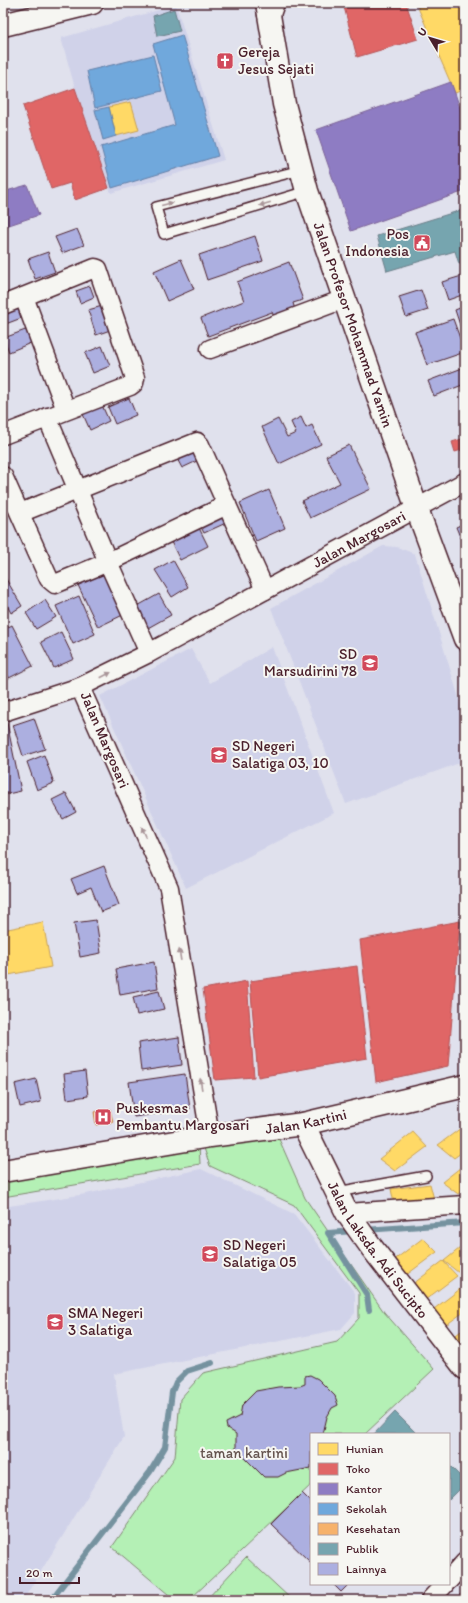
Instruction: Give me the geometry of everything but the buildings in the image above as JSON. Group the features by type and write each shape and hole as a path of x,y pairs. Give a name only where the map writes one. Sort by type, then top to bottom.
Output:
{"main road":[{"path":"3,25 92,3"},
{"name":"Jalan Profesor Mohammad Yamin","path":"270,7 284,104 307,192 417,508 465,639"},
{"name":"Jalan Kartini","path":"3,1171 210,1136 303,1124 465,1086"},
{"name":"Jalan Laksda. Adi Sucipto","path":"303,1124 348,1214 372,1248 465,1368"}],"street":[{"path":"3,305 95,268 99,270 135,381 130,386 3,435"},
{"path":"24,297 66,410"},
{"path":"210,349 344,299"},
{"path":"47,417 108,562 149,653"},
{"path":"20,513 197,442 200,445 265,590"},
{"path":"3,476 49,579 53,583 58,583 108,562 227,505"},
{"name":"Jalan Margosari","path":"210,1136 169,888 80,687 149,653 465,482"},
{"path":"3,712 80,687"},
{"path":"348,1214 465,1205"},
{"path":"450,1579 465,1562"},
{"path":"430,1600 444,1585"}],"lane":[{"path":"301,170 156,207 164,234 307,192"},
{"path":"337,1192 426,1176"}],"shaded area":[{"path":"176,5 224,160 111,193 75,88 61,38"},
{"name":"SD Marsudirini 78","path":"383,546 397,547 415,554 465,718 465,761 346,804 271,608"},
{"name":"SD Negeri Salatiga 03, 10","path":"272,647 334,813 186,888 100,696 191,649 210,683"},
{"path":"201,1169 294,1214 355,1293 355,1313 341,1329 114,1374 124,1437 23,1600 3,1600 3,1207 86,1194"}],"green space":[{"name":"taman kartini","path":"275,1130 305,1198 384,1312 434,1369 366,1433 310,1433 310,1486 189,1600 175,1600 112,1547 175,1457 180,1399 203,1373 337,1342 359,1318 359,1293 294,1205 210,1166 201,1139"},
{"path":"199,1144 200,1164 3,1197 3,1178"},
{"path":"246,1557 292,1600 206,1600"}],"waterway":[{"path":"365,1230 465,1223"},
{"path":"354,1231 328,1233 367,1295 369,1310"},
{"path":"51,1600 150,1472 165,1447 172,1392 176,1382 187,1371 212,1363"}],"place":[{"name":"Gereja Jesus Sejati","path":"225,61"},
{"name":"Pos Indonesia","path":"422,243"},
{"name":"SD Marsudirini 78","path":"370,663"},
{"name":"SD Negeri Salatiga 03, 10","path":"219,755"},
{"name":"Puskesmas Pembantu Margosari","path":"103,1117"},
{"name":"SD Negeri Salatiga 05","path":"210,1254"},
{"name":"SMA Negeri 3 Salatiga","path":"55,1322"}]}
